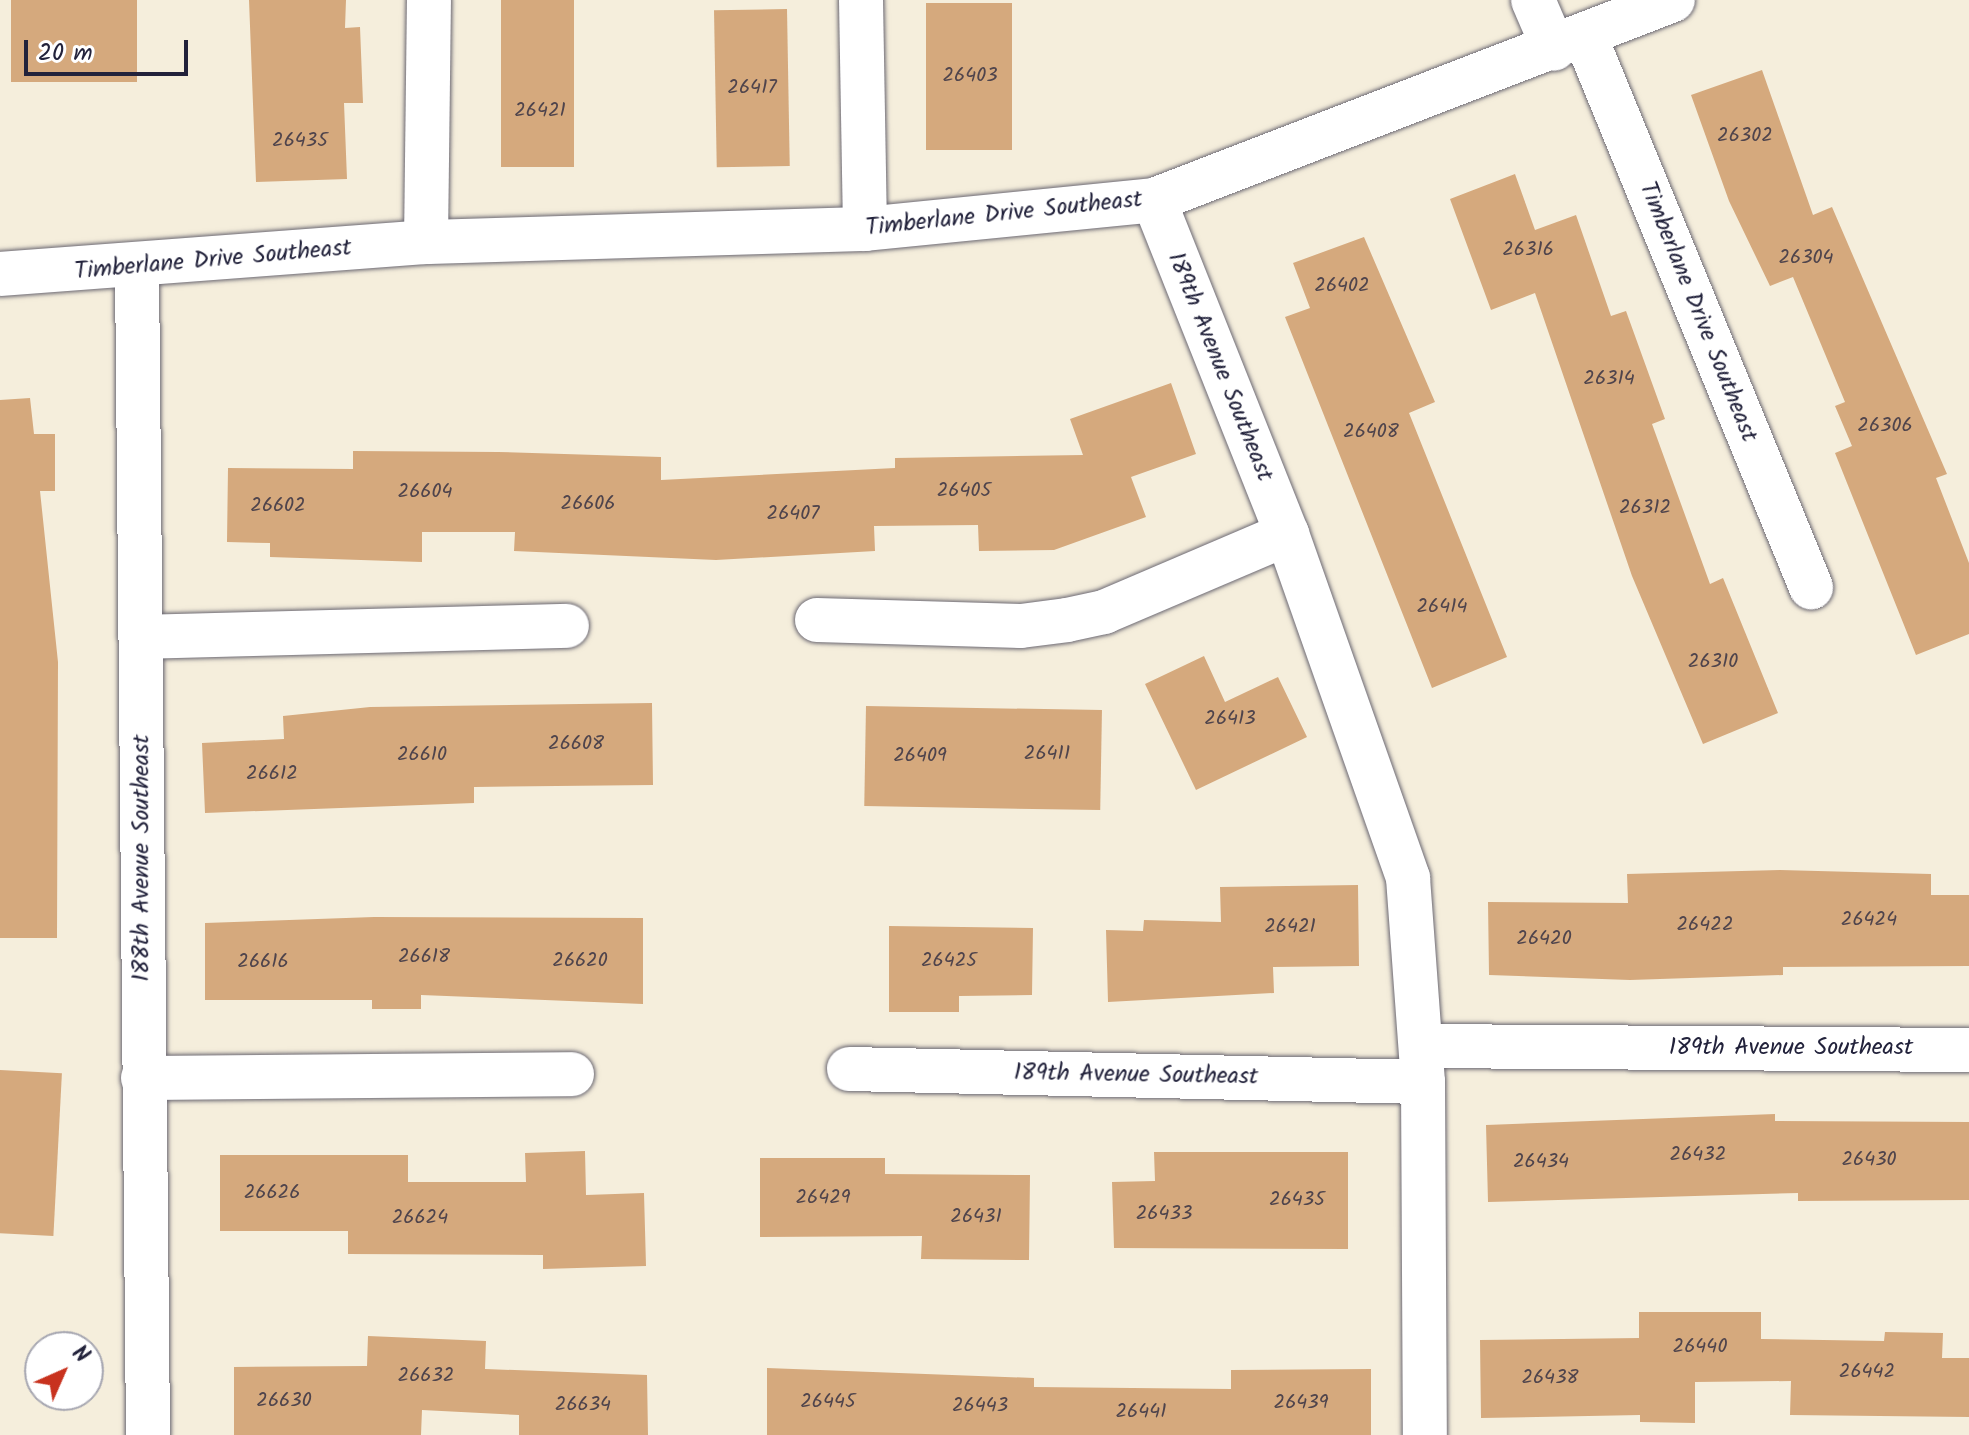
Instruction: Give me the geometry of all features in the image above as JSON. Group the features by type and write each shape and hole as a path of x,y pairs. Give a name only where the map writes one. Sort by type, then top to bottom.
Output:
{"street":[{"path":"426,242 429,0"},
{"path":"861,0 865,229"},
{"name":"Timberlane Drive Southeast","path":"1533,0 1569,43 1811,587"},
{"name":"Timberlane Drive Southeast","path":"0,274 137,268 426,242 865,229 1154,200 1569,43 1673,0"},
{"name":"189th Avenue Southeast","path":"1154,200 1287,534 1402,852 1422,1064 1425,1435"},
{"name":"188th Avenue Southeast","path":"137,268 148,1435"},
{"path":"817,620 1021,626 1067,620 1104,612 1287,534"},
{"path":"141,637 567,626"},
{"name":"189th Avenue Southeast","path":"849,1069 1422,1064 1969,1050"},
{"path":"143,1078 572,1074"}],"building":[{"path":"11,0 137,0 137,82 11,82"},
{"path":"249,0 346,0 345,28 360,27 363,103 344,103 347,179 256,182"},
{"path":"501,0 574,0 574,167 501,167"},
{"path":"926,3 1012,3 1012,150 926,150"},
{"path":"787,9 790,166 717,167 714,10"},
{"path":"1762,70 1813,215 1832,207 1947,474 1936,478 1969,563 1969,634 1916,655 1835,453 1852,446 1835,406 1845,402 1793,277 1770,286 1729,201 1691,95"},
{"path":"1515,174 1535,230 1576,215 1611,316 1626,311 1665,419 1652,424 1710,584 1723,578 1778,713 1703,744 1632,576 1535,293 1491,310 1450,199"},
{"path":"1364,237 1435,402 1409,413 1507,657 1432,688 1285,317 1310,308 1293,263"},
{"path":"1171,383 1196,454 1131,477 1146,517 1054,550 979,551 978,525 874,526 875,551 716,560 514,551 515,532 422,532 422,562 270,557 270,543 227,542 228,468 353,469 353,451 498,452 661,457 661,480 895,468 895,458 1083,455 1070,419"},
{"path":"30,398 34,434 55,434 55,491 40,491 58,662 57,938 0,938 0,400"},
{"path":"1204,656 1225,702 1278,677 1307,737 1196,790 1145,684"},
{"path":"652,703 653,785 474,787 474,803 205,813 202,743 284,739 283,716 370,707"},
{"path":"866,706 1102,710 1100,810 864,806"},
{"path":"1780,870 1931,874 1931,895 1969,895 1969,966 1783,967 1783,975 1630,980 1489,975 1488,902 1628,903 1627,874"},
{"path":"1358,885 1359,966 1273,967 1274,993 1108,1002 1106,930 1143,931 1144,920 1221,922 1220,887"},
{"path":"374,917 643,918 643,1004 421,995 421,1009 372,1009 372,1000 205,1000 205,923"},
{"path":"889,926 1033,928 1032,995 959,996 959,1012 889,1012"},
{"path":"0,1070 62,1073 53,1236 0,1233"},
{"path":"1775,1114 1775,1121 1969,1122 1969,1200 1798,1201 1798,1193 1488,1202 1486,1125"},
{"path":"585,1151 586,1195 644,1193 646,1266 543,1269 543,1255 348,1254 348,1231 220,1231 220,1155 408,1155 408,1182 526,1182 525,1153"},
{"path":"1154,1152 1348,1152 1348,1249 1114,1248 1112,1182 1155,1181"},
{"path":"760,1158 885,1158 885,1174 1030,1175 1029,1260 921,1259 922,1236 760,1237"},
{"path":"1639,1312 1761,1312 1761,1339 1884,1341 1885,1332 1943,1333 1942,1358 1969,1358 1969,1417 1790,1415 1791,1381 1695,1382 1695,1423 1640,1422 1640,1415 1481,1418 1480,1340 1639,1338"},
{"path":"368,1336 486,1341 485,1369 647,1375 648,1435 519,1435 519,1415 422,1410 421,1435 234,1435 234,1367 367,1366"},
{"path":"767,1368 1034,1378 1034,1387 1231,1389 1231,1370 1371,1369 1371,1435 767,1435"}]}
